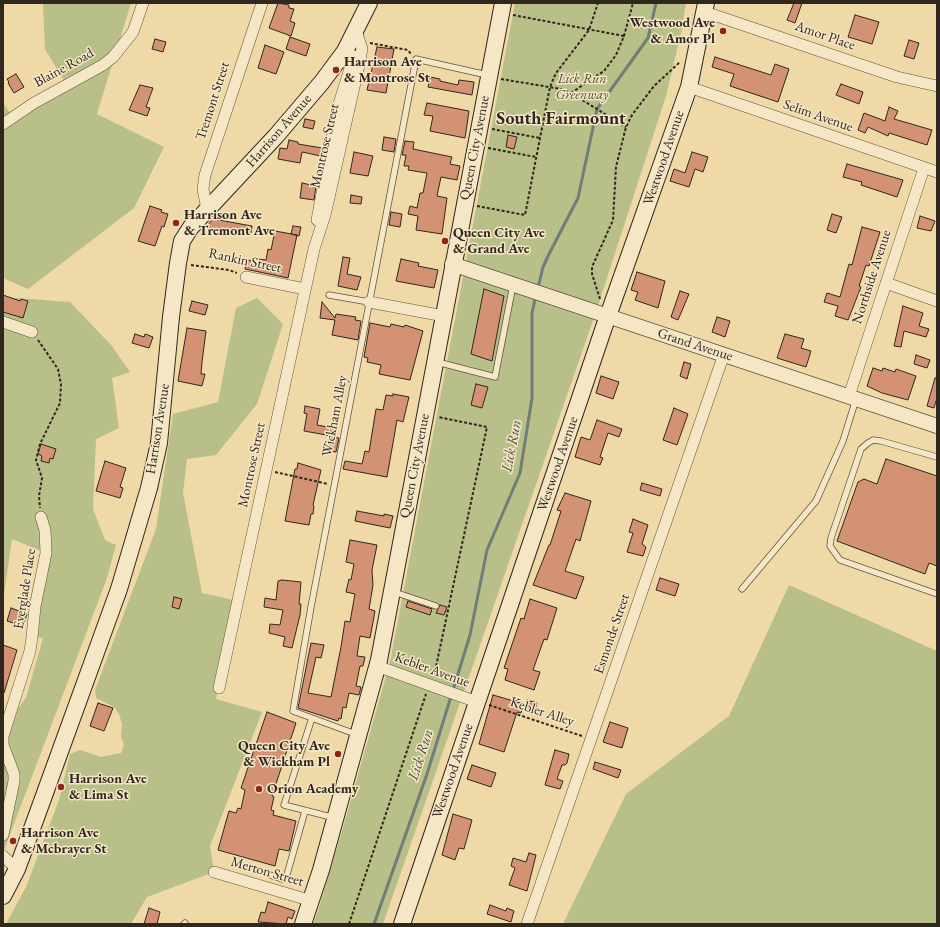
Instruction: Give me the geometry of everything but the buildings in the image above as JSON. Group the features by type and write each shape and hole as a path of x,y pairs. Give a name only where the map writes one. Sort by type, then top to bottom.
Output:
{"main road":[{"name":"Harrison Avenue","path":"3,896 17,869 119,589 149,488 159,442 178,263 182,241 207,210 234,184 290,121 340,57 356,31 369,3"},
{"name":"Westwood Avenue","path":"402,924 482,703 608,316 689,87 705,7"},
{"name":"Queen City Avenue","path":"303,924 312,901 377,666 444,316 452,264 494,77 507,9"}],"street":[{"name":"Blaine Road","path":"3,124 40,99 103,65 123,47 133,32 143,3"},
{"name":"Tremont Street","path":"207,210 204,189 205,175 262,3"},
{"name":"Amor Place","path":"705,7 897,77 937,86"},
{"name":"Montrose Street","path":"219,688 314,248 325,215 359,65 362,49 356,31"},
{"name":"Selim Avenue","path":"689,87 937,172"},
{"name":"Northside Avenue","path":"852,397 886,283 924,168"},
{"name":"Grand Avenue","path":"452,264 937,426"},
{"name":"Rankin Street","path":"246,277 305,289"},
{"path":"886,283 937,301"},
{"path":"369,302 444,316"},
{"path":"3,322 32,332"},
{"name":"Esmonde Street","path":"527,924 724,354"},
{"name":"Everglade Place","path":"3,835 14,781 14,774 3,745 3,736 32,637 35,607 46,553 45,530 41,517"},
{"name":"Kebler Avenue","path":"377,666 482,703"},
{"path":"3,856 17,869"},
{"name":"Merton Street","path":"214,872 312,901"}],"lane":[{"path":"416,59 494,77"},
{"name":"Wickham Alley","path":"358,735 293,711 312,599 416,59"},
{"path":"435,362 495,377 513,284"},
{"path":"329,295 369,302"},
{"path":"742,589 816,501 843,441 852,397"},
{"path":"937,457 881,441 873,440 868,443 862,450 831,538 830,546 840,560 937,594"},
{"path":"392,591 436,606"},
{"path":"312,718 284,805 335,818"},
{"path":"270,876 282,879 286,878 305,811"}],"path":[{"path":"476,206 525,215 550,87 556,73 589,30 598,3"},
{"path":"571,93 590,82 604,70 616,55 624,36 633,3"},
{"path":"507,9 589,30 624,36"},
{"path":"356,31 368,42 408,50 416,59"},
{"path":"601,300 592,274 592,266 613,220 616,167 626,127 632,115 654,86 680,62"},
{"path":"494,77 550,87 571,93 626,127"},
{"path":"491,129 540,138"},
{"path":"487,148 536,157"},
{"name":"Rankin Street","path":"178,263 229,270 246,277"},
{"path":"32,332 58,369 61,384 60,403 40,444 36,460 42,478 39,496 41,517"},
{"path":"433,679 487,427 437,417"},
{"path":"266,470 321,483"},
{"path":"349,924 426,691"},
{"name":"Kebler Alley","path":"482,703 591,739"}],"green space":[{"path":"131,3 97,114 164,147 134,208 28,289 3,278 3,103 13,117 66,84 45,49 43,4"},
{"name":"Lick Run Greenway","path":"515,3 686,3 681,33 666,96 596,312 383,924 313,924 347,814 390,662"},
{"path":"3,297 70,302 111,345 130,372 112,378 119,428 96,439 93,509 105,540 116,545 107,578 3,853 3,717 8,721 26,698 43,638 32,637 46,553 12,539 3,601"},
{"path":"257,298 283,324 257,404 216,455 187,459 183,493 202,593 238,601 216,699 262,712 210,846 214,872 147,897 131,924 6,924 26,887 59,800 70,754 80,750 101,757 121,753 124,745 121,736 122,724 119,714 114,707 96,698 95,690 156,529 173,414 218,402 236,308"},
{"path":"789,585 937,651 937,924 563,924 626,794 729,716"}],"waterway":[{"name":"Lick Run","path":"538,288 543,267 578,198 597,109 648,38 656,3"},
{"name":"Lick Run","path":"374,924 427,774 470,635 487,550 520,473 532,398 532,313 536,295"}],"place":[{"name":"Westwood Ave & Amor Pl","path":"723,31"},
{"name":"Harrison Ave & Montrose St","path":"336,70"},
{"name":"Harrison Ave & Tremont Ave","path":"176,223"},
{"name":"Queen City Ave & Grand Ave","path":"445,241"},
{"name":"Queen City Ave & Wickham Pl","path":"338,754"},
{"name":"Harrison Ave & Lima St","path":"61,787"},
{"name":"Orion Academy","path":"259,789"},
{"name":"Harrison Ave & Mcbrayer St","path":"13,841"}],"district":[{"name":"South Fairmount","path":"561,119"}]}
